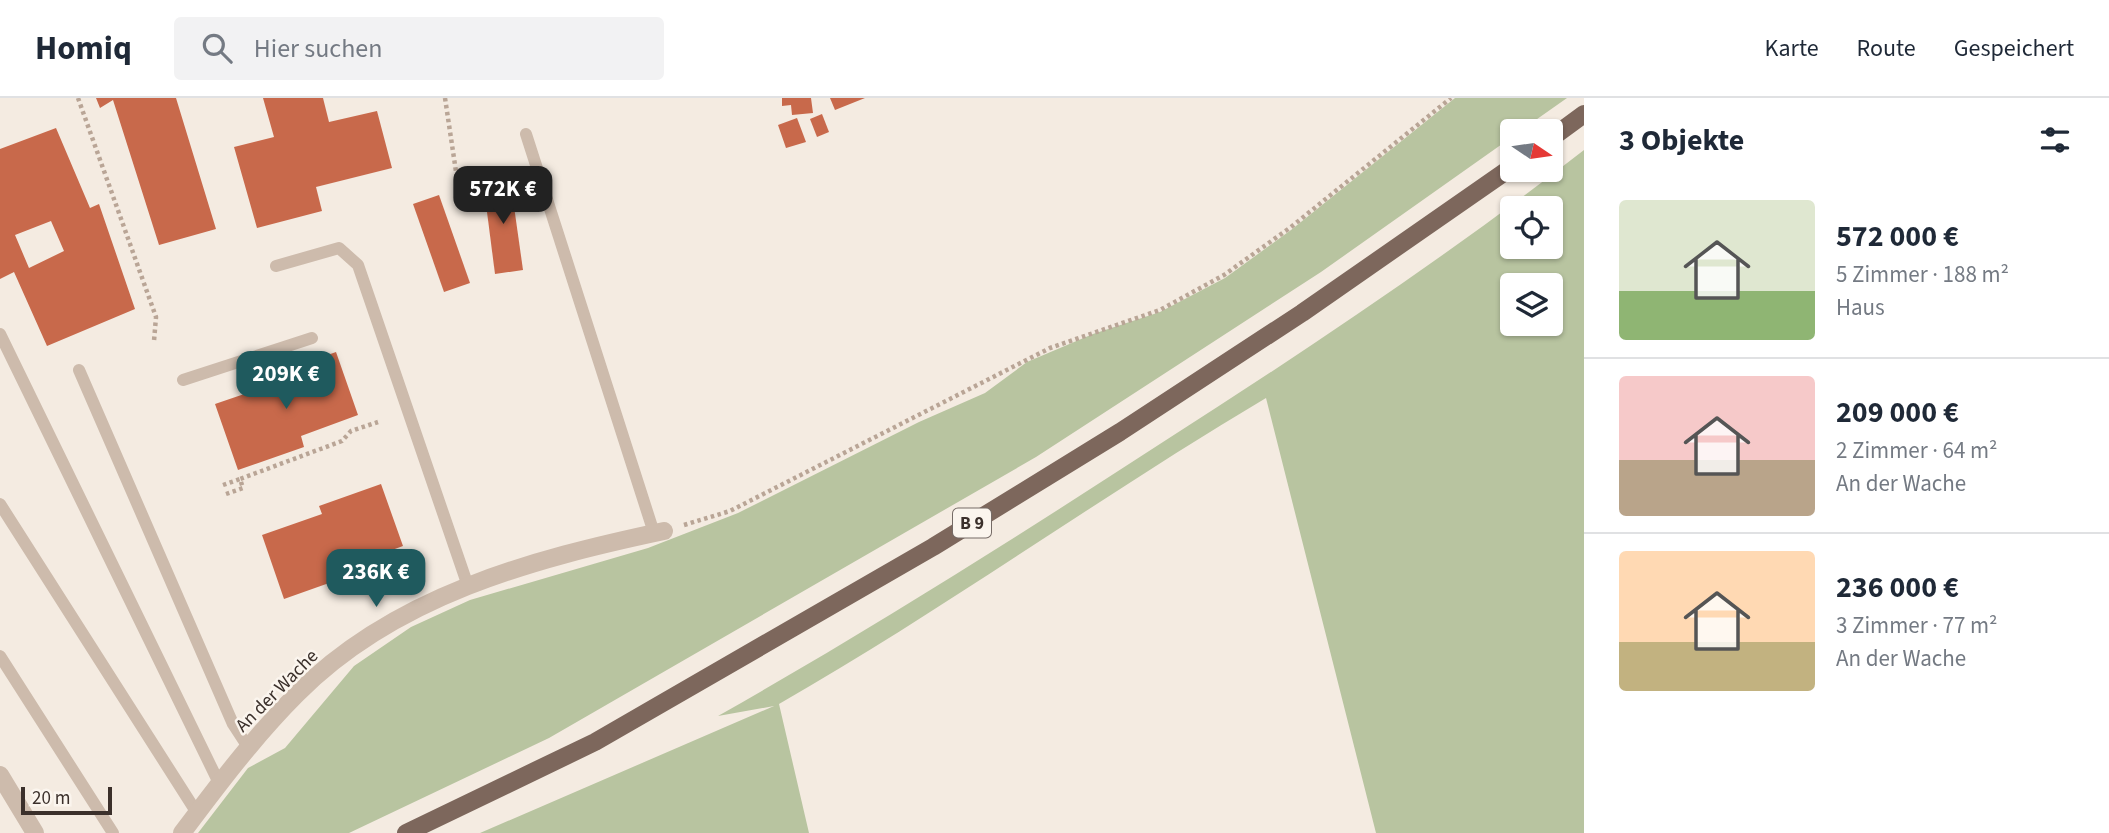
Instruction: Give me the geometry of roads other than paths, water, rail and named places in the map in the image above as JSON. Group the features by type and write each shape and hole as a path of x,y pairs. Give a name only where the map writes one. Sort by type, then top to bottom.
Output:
{"main road":[{"path":"1563,129 1584,114"},
{"name":"B 9","path":"406,833 595,742 933,547 1120,432 1303,313 1500,175"}],"street":[{"name":"An der Wache","path":"182,833 248,747 297,693 343,654 396,619 468,586 541,561 659,532"},
{"path":"0,775 35,833"}],"lane":[{"path":"526,134 659,532"},
{"path":"276,266 339,248 358,265 468,586"},
{"path":"0,334 220,785"},
{"path":"183,380 312,338"},
{"path":"79,370 233,724 248,747"},
{"path":"0,504 197,813"},
{"path":"0,656 113,833"}]}
